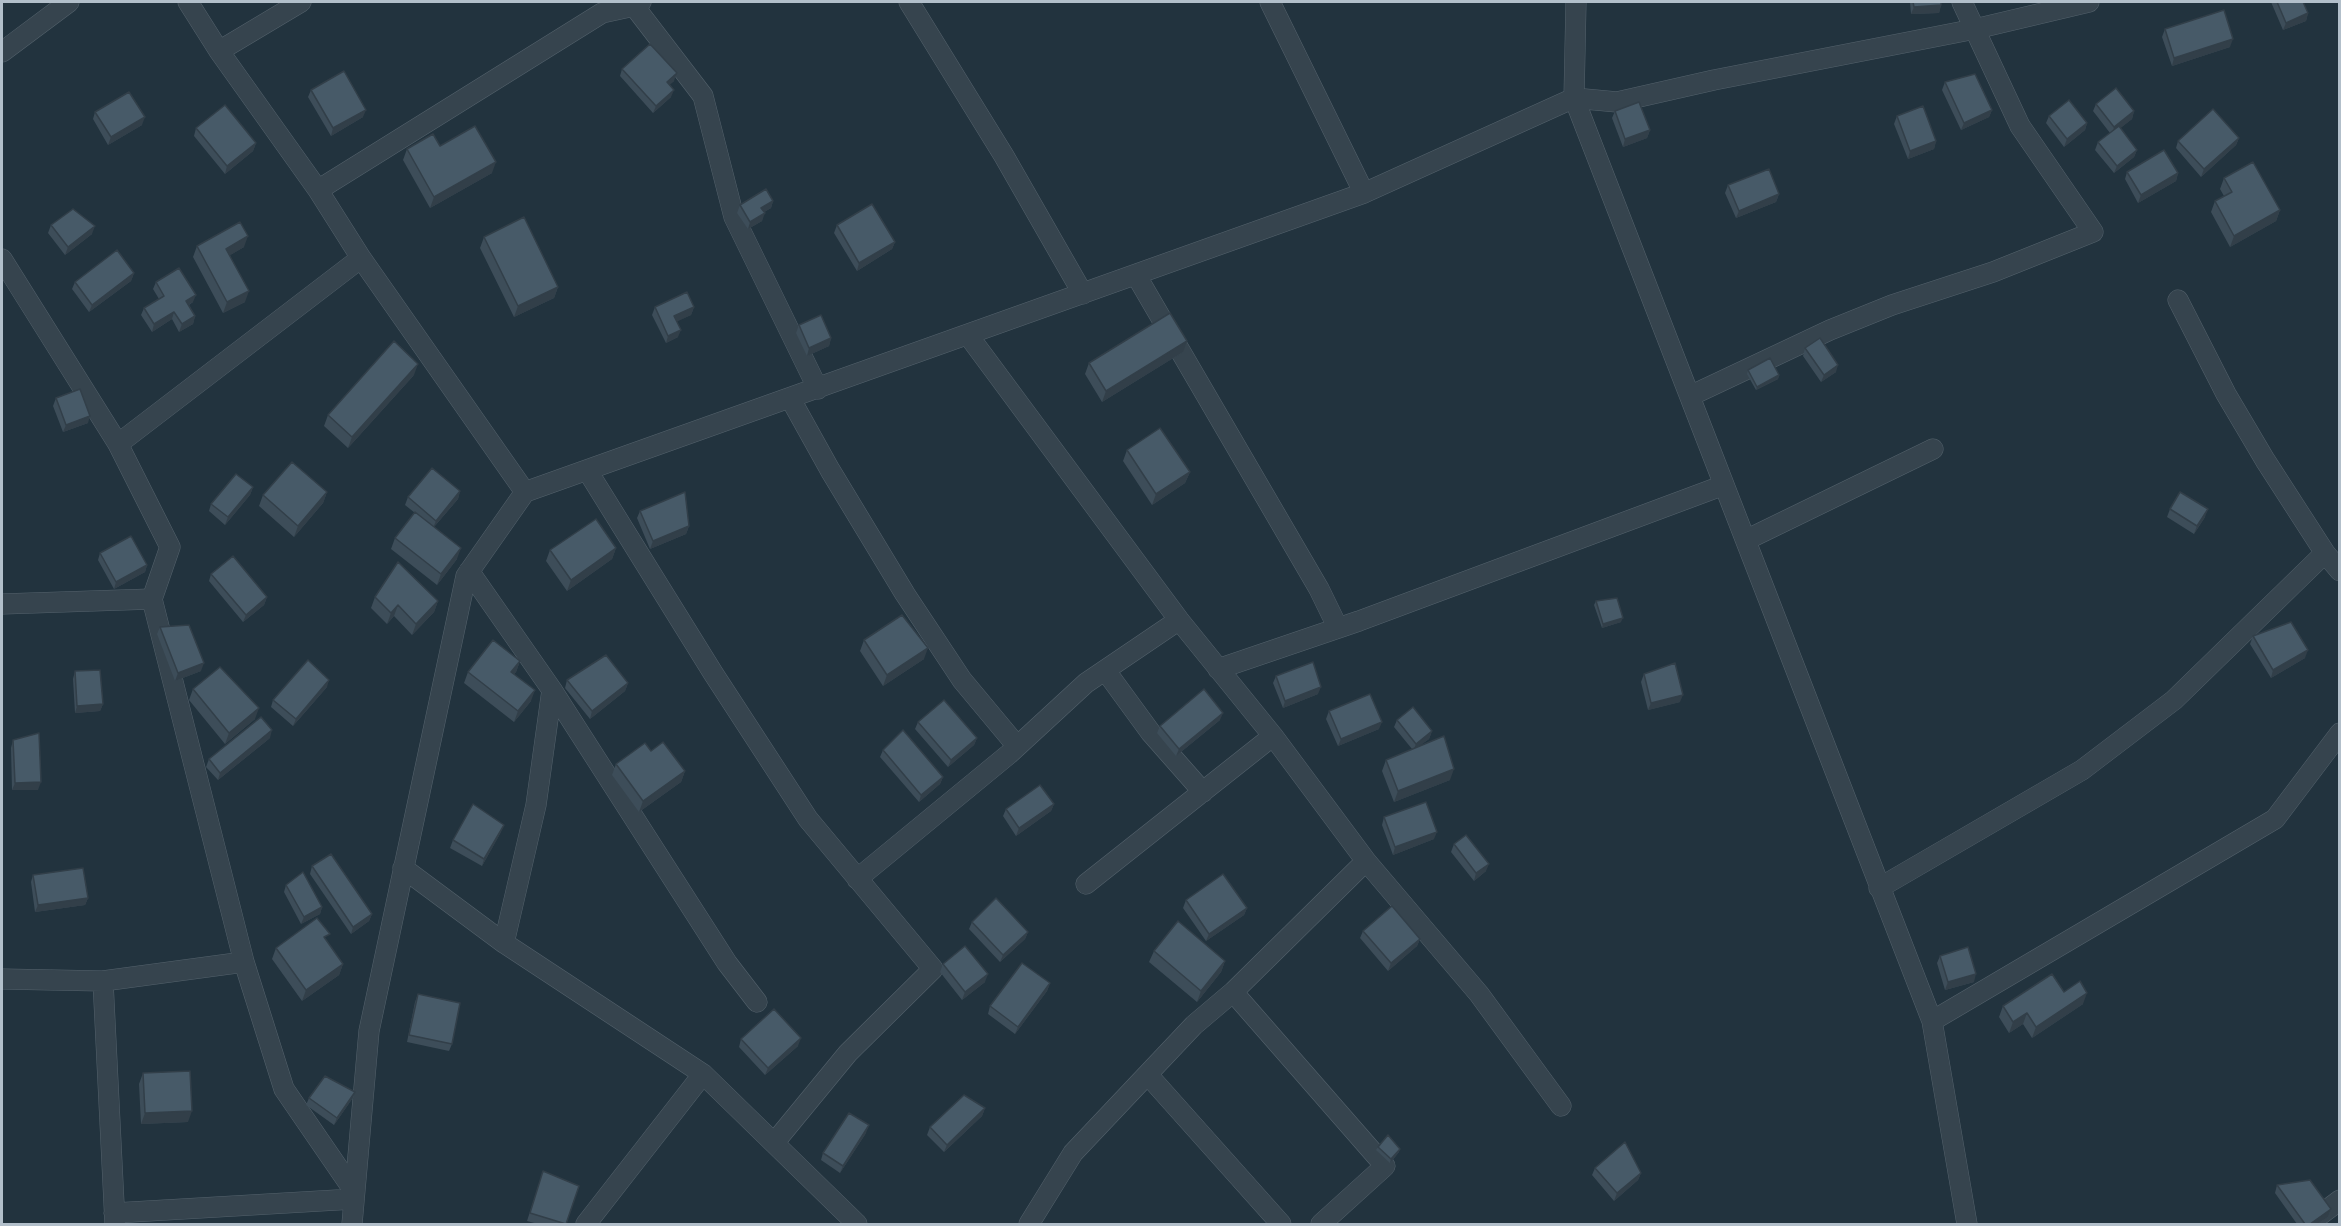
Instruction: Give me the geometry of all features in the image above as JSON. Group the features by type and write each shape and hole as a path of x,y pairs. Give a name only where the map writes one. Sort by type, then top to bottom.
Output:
{"street":[{"path":"2,52 69,2"},
{"path":"188,2 219,51 318,190 361,258 525,492"},
{"path":"219,51 301,2"},
{"path":"909,2 1004,156 1083,294"},
{"path":"1270,2 1364,193"},
{"path":"1576,2 1574,98 1932,1021 1967,1224"},
{"path":"1690,396 1841,326 1892,305 1994,272 2093,232 2020,126 1962,2"},
{"path":"352,1224 369,1031 466,576 525,492 1364,193 1574,98 1617,102 1714,80 1975,29 2090,2"},
{"path":"318,190 599,7 637,4 703,96 734,217 818,389"},
{"path":"118,444 361,258"},
{"path":"2,259 118,444 170,547 152,599 243,962 284,1089 354,1195"},
{"path":"1136,275 1319,589 1338,628"},
{"path":"2178,300 2226,394 2265,460 2325,553 2340,571"},
{"path":"968,335 1179,620 1273,736 1366,861 1479,994 1561,1106"},
{"path":"790,398 830,470 905,594 962,680 1017,746"},
{"path":"1746,540 1933,448"},
{"path":"586,470 801,809 933,969 848,1053 774,1143"},
{"path":"1218,669 1609,530 1724,485"},
{"path":"1879,888 2082,770 2174,700 2325,553"},
{"path":"469,572 552,690 727,963 757,1002"},
{"path":"2,604 152,599"},
{"path":"857,879 919,830 1086,683 1179,620"},
{"path":"1105,670 1151,733 1203,792"},
{"path":"504,944 536,806 552,690"},
{"path":"1932,1021 2275,819 2340,734"},
{"path":"1086,884 1273,736"},
{"path":"1029,1224 1073,1153 1194,1025 1233,993 1366,861"},
{"path":"403,868 504,944 703,1074 857,1224"},
{"path":"2,979 103,981 243,962"},
{"path":"103,981 114,1219 354,1195"},
{"path":"1233,993 1385,1166 1322,1224"},
{"path":"586,1224 703,1074"},
{"path":"1148,1075 1281,1224"},
{"path":"2308,1224 2340,1200"}],"building":[{"path":"1913,2 1941,2 1941,5 1914,7"},
{"path":"2277,2 2303,2 2308,13 2286,23"},
{"path":"2224,10 2233,39 2174,58 2165,29"},
{"path":"650,44 677,73 667,82 674,90 656,106 622,69"},
{"path":"344,71 366,110 333,128 311,90"},
{"path":"1975,74 1992,110 1964,123 1945,82"},
{"path":"2116,88 2134,111 2114,127 2096,104"},
{"path":"129,92 145,117 111,137 95,112"},
{"path":"2069,100 2087,123 2067,139 2049,116"},
{"path":"1639,102 1650,130 1625,139 1615,111"},
{"path":"225,105 256,143 227,166 196,128"},
{"path":"1923,106 1936,141 1910,151 1897,116"},
{"path":"2213,109 2239,138 2204,169 2178,141"},
{"path":"475,126 496,162 434,197 407,149 433,134 440,146"},
{"path":"2119,126 2137,150 2117,166 2098,142"},
{"path":"2164,150 2178,173 2141,195 2127,172"},
{"path":"2253,162 2280,210 2234,236 2215,201 2232,192 2224,178"},
{"path":"1769,169 1779,194 1739,211 1728,185"},
{"path":"766,189 773,201 761,208 765,213 750,222 740,205"},
{"path":"872,204 895,242 859,263 837,225"},
{"path":"73,209 95,226 68,247 51,225"},
{"path":"524,217 558,287 518,306 484,237"},
{"path":"240,222 248,236 226,249 249,291 227,302 197,246"},
{"path":"117,250 134,273 92,305 75,282"},
{"path":"179,268 196,295 186,301 195,316 182,324 174,312 154,324 144,308 164,296 156,282"},
{"path":"687,292 694,307 674,316 681,330 668,336 655,307"},
{"path":"1170,313 1187,341 1106,391 1089,363"},
{"path":"821,315 831,338 809,348 799,325"},
{"path":"1820,338 1838,365 1824,375 1805,348"},
{"path":"394,341 418,364 352,437 328,415"},
{"path":"1770,358 1779,375 1757,387 1748,370"},
{"path":"80,389 90,416 66,425 56,398"},
{"path":"1160,428 1190,472 1156,494 1127,450"},
{"path":"292,462 327,492 298,526 263,495"},
{"path":"432,468 460,491 436,521 408,497"},
{"path":"236,474 253,487 228,517 211,504"},
{"path":"685,492 689,526 653,541 640,511"},
{"path":"2180,492 2208,509 2197,526 2170,509"},
{"path":"415,512 461,548 441,574 395,538"},
{"path":"596,519 616,548 571,580 550,550"},
{"path":"131,536 147,565 116,582 100,553"},
{"path":"233,556 267,597 246,615 211,574"},
{"path":"398,562 438,601 416,624 398,605 391,613 375,597"},
{"path":"1617,598 1623,618 1603,624 1596,601"},
{"path":"902,615 928,648 887,675 864,640"},
{"path":"2291,622 2308,650 2273,670 2253,636"},
{"path":"189,625 204,663 178,673 160,627"},
{"path":"493,640 520,661 511,672 535,690 518,711 468,672"},
{"path":"606,655 628,683 592,711 567,680"},
{"path":"308,660 329,680 296,719 273,700"},
{"path":"1313,662 1321,687 1285,701 1276,676"},
{"path":"1675,663 1683,695 1651,703 1644,674"},
{"path":"220,667 259,708 229,733 193,689"},
{"path":"100,670 103,704 77,706 75,671"},
{"path":"1204,689 1223,713 1179,749 1160,726"},
{"path":"1370,694 1382,722 1341,739 1329,711"},
{"path":"944,700 977,738 951,760 918,722"},
{"path":"1413,707 1432,731 1416,744 1397,720"},
{"path":"261,717 272,730 220,773 209,759"},
{"path":"903,730 943,777 921,795 883,750"},
{"path":"39,733 41,782 15,783 13,740"},
{"path":"1444,736 1454,769 1398,791 1386,760"},
{"path":"663,742 685,771 643,801 616,764 645,743 651,751"},
{"path":"1040,785 1054,804 1019,828 1006,809"},
{"path":"1426,802 1437,832 1395,847 1384,817"},
{"path":"473,804 504,825 484,859 453,840"},
{"path":"1466,835 1489,864 1476,873 1454,844"},
{"path":"331,854 372,914 353,927 312,866"},
{"path":"83,868 88,898 38,905 33,875"},
{"path":"303,872 322,907 304,917 286,885"},
{"path":"1223,874 1247,908 1209,934 1186,900"},
{"path":"996,898 1028,932 1003,955 972,922"},
{"path":"1392,906 1420,939 1391,963 1363,931"},
{"path":"317,918 330,934 324,937 343,964 306,990 276,948"},
{"path":"1178,921 1225,961 1201,991 1154,951"},
{"path":"965,946 988,974 965,992 943,964"},
{"path":"1968,947 1976,974 1948,982 1940,956"},
{"path":"1022,963 1050,983 1018,1027 990,1006"},
{"path":"2052,974 2064,992 2080,981 2087,993 2036,1027 2027,1013 2013,1022 2003,1006"},
{"path":"418,994 460,1003 452,1044 409,1035"},
{"path":"774,1009 801,1038 768,1068 741,1039"},
{"path":"190,1071 192,1111 145,1113 143,1073"},
{"path":"325,1076 355,1092 337,1118 309,1098"},
{"path":"964,1095 985,1108 947,1145 930,1127"},
{"path":"849,1113 869,1125 843,1166 823,1153"},
{"path":"1388,1135 1400,1149 1391,1159 1378,1147"},
{"path":"1625,1142 1641,1173 1617,1193 1595,1168"},
{"path":"543,1171 579,1186 566,1224 530,1213"},
{"path":"2310,1180 2331,1209 2310,1224 2305,1224 2277,1185"}]}
